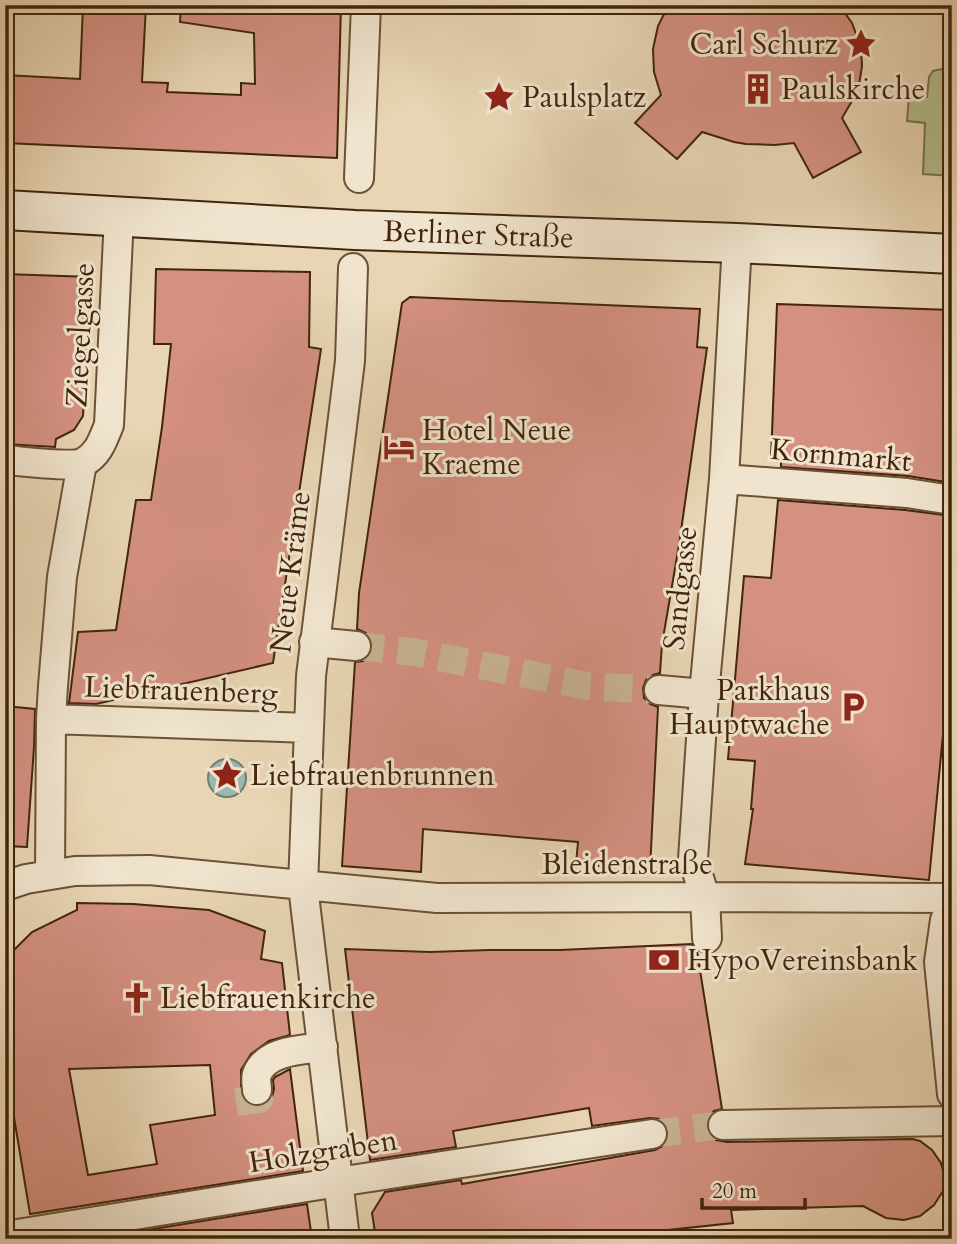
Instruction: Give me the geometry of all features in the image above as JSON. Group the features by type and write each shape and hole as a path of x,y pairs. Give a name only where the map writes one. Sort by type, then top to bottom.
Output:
{"main road":[{"name":"Berliner Straße","path":"5,210 355,230 737,243 952,254"}],"street":[{"path":"359,178 366,5"},
{"name":"Ziegelgasse","path":"52,714 62,577 88,458 102,442 109,425 119,216"},
{"name":"Sandgasse","path":"707,938 705,897 692,859 724,479 737,243"},
{"name":"Neue Kräme","path":"345,1239 303,886 308,728 314,642 350,362 353,268"},
{"path":"5,460 65,464 88,458"},
{"name":"Kornmarkt","path":"724,479 952,500"},
{"path":"314,642 356,646"},
{"path":"659,690 704,694"},
{"name":"Liebfrauenberg","path":"50,875 52,714 308,728"},
{"path":"5,886 26,879 75,871 149,870 303,886"},
{"name":"Bleidenstraße","path":"303,886 437,898 952,898"},
{"path":"952,906 945,920 939,962 952,1094"},
{"path":"257,1090 256,1075 264,1064 284,1052 323,1047"},
{"path":"723,1125 952,1121"},
{"name":"Holzgraben","path":"5,1235 652,1134"}],"green space":[{"path":"952,70 952,176 923,174 925,123 907,121 909,96 927,97 929,77 933,71"}],"water":[{"name":"Liebfrauenbrunnen","path":"227,759 240,765 246,778 240,791 227,797 214,791 208,778 214,765"}],"building":[{"path":"83,5 146,5 142,82 168,83 167,92 241,95 241,83 255,84 254,33 180,22 181,5 341,5 337,158 5,143 5,75 80,79"},
{"name":"Paulskirche","path":"670,5 839,5 852,23 861,48 859,85 842,118 861,152 813,178 794,143 746,144 702,132 677,159 635,123 661,95 654,72 653,49 658,26"},
{"path":"156,269 310,272 309,347 321,349 273,663 96,704 69,703 78,632 116,630 136,500 151,500 171,344 154,344"},
{"path":"5,274 91,277 83,416 74,430 56,439 55,447 5,444"},
{"path":"410,297 700,309 697,347 707,348 662,644 660,673 646,680 643,688 644,698 658,707 650,870 576,864 578,842 423,829 421,872 342,866 355,662 363,661 369,656 373,647 366,633 357,629 359,593 402,303"},
{"path":"777,304 952,310 952,483 908,476 781,467 781,459 771,459"},
{"name":"Parkhaus Hauptwache","path":"778,500 952,516 952,641 929,880 745,864 753,809 755,761 728,759 744,576 771,578"},
{"path":"5,706 35,709 27,847 5,846"},
{"path":"77,903 209,910 265,931 261,959 282,963 290,1035 269,1041 251,1054 241,1070 241,1091 243,1099 250,1105 265,1104 272,1097 275,1077 290,1069 303,1171 30,1214 6,1069 5,959 32,932 77,910","holes":["210,1065 215,1115 150,1125 157,1164 88,1175 69,1069"]},
{"path":"692,944 697,951 722,1109 714,1111 708,1118 706,1126 709,1134 716,1140 727,1142 920,1141 932,1150 941,1163 944,1174 943,1191 934,1205 920,1216 904,1220 886,1218 863,1206 731,1210 733,1223 659,1231 659,1239 376,1239 372,1213 385,1192 461,1180 462,1184 655,1150 663,1146 668,1139 668,1132 659,1119 650,1118 592,1126 589,1108 453,1131 456,1147 370,1160 345,949 430,952"},
{"path":"307,1204 312,1239 92,1239"}],"tunnel":[{"path":"356,646 413,652 588,686 659,690"},
{"path":"236,1102 259,1099 257,1090"},
{"path":"652,1134 723,1125"}],"place":[{"name":"Carl Schurz","path":"861,44"},
{"name":"Paulskirche","path":"758,89"},
{"name":"Paulsplatz","path":"499,97"},
{"name":"Hotel Neue Kraeme","path":"399,447"},
{"name":"Parkhaus Hauptwache","path":"853,707"},
{"name":"Liebfrauenbrunnen","path":"227,775"},
{"name":"HypoVereinsbank","path":"664,960"},
{"name":"Liebfrauenkirche","path":"137,998"}]}
